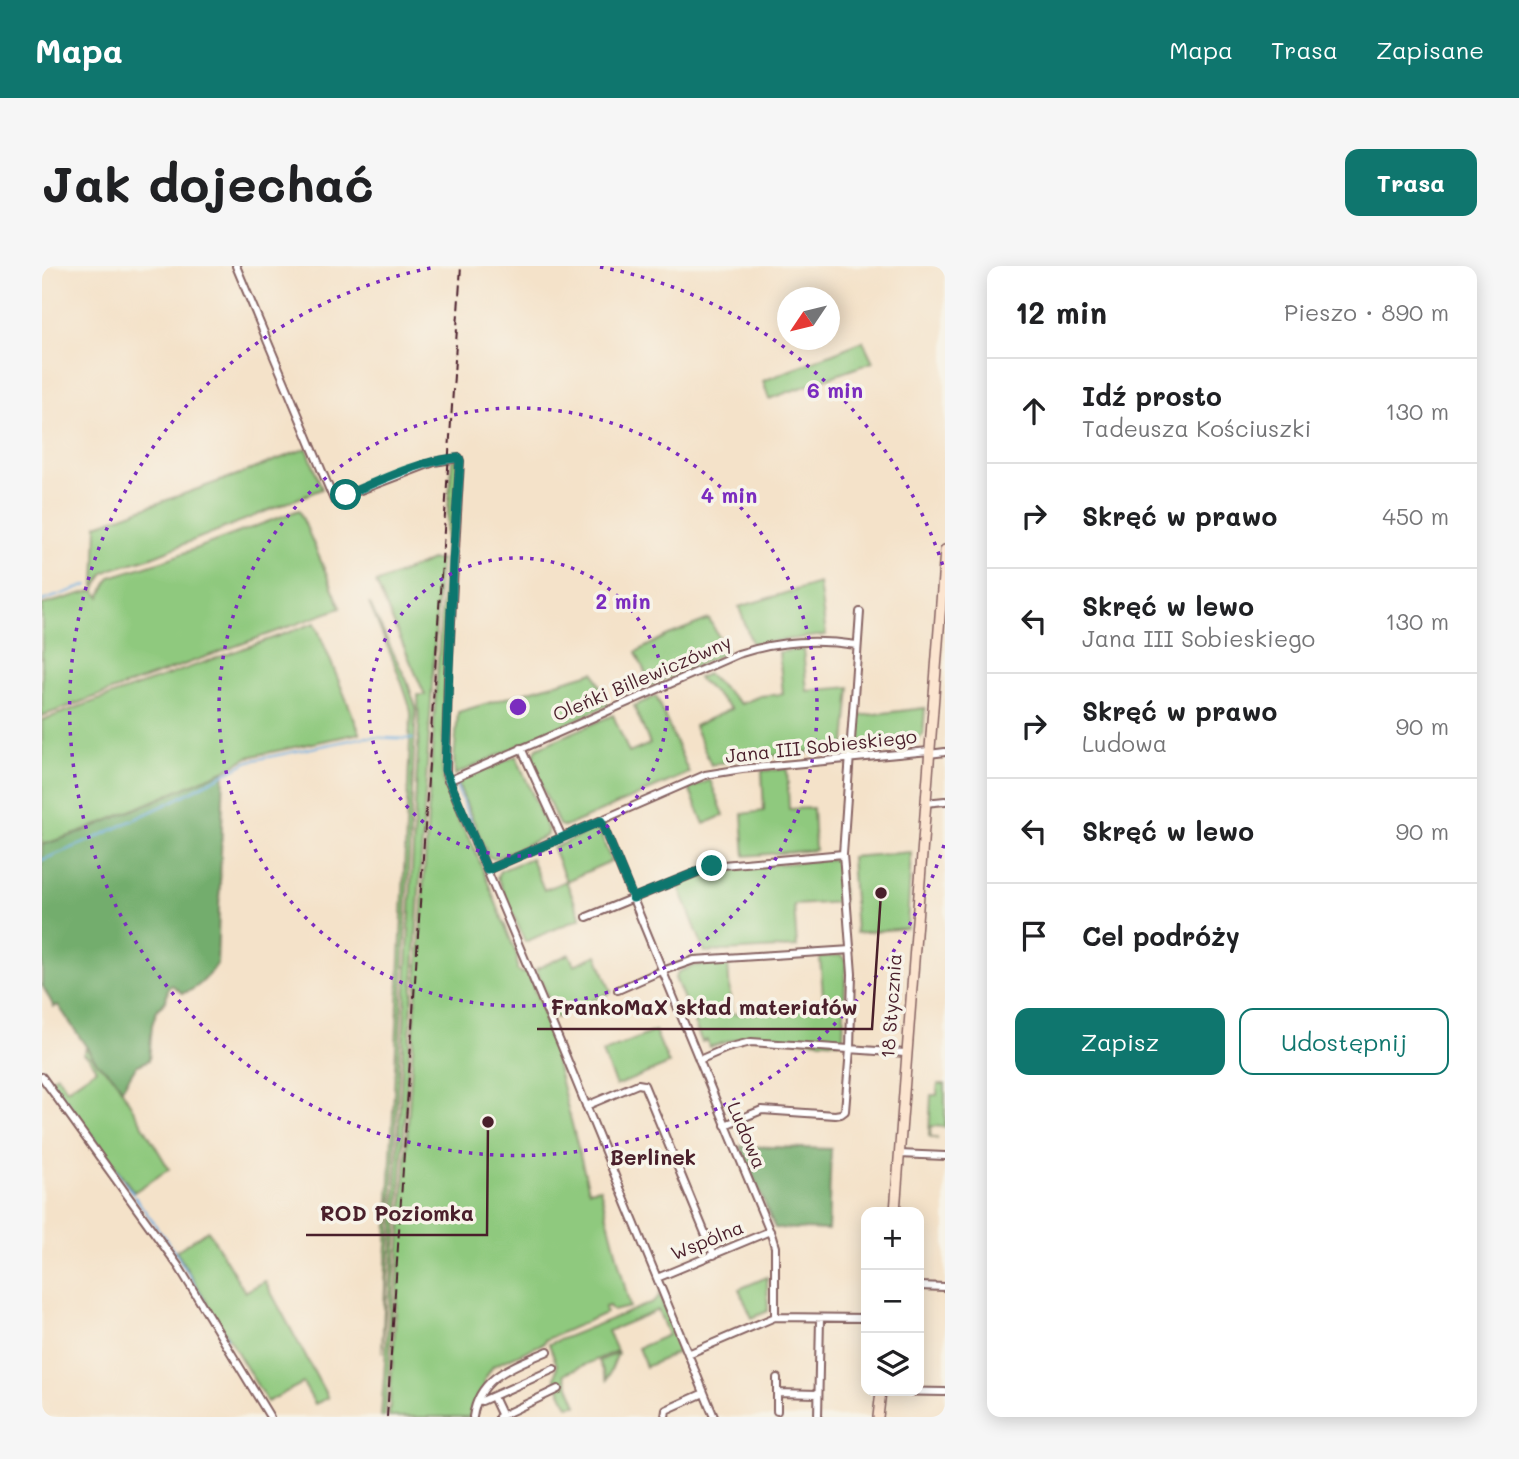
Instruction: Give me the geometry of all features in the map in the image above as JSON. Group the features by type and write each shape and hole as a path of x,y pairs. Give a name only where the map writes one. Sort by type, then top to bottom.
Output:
{"main road":[{"name":"18 Stycznia","path":"895,1207 929,752 941,657 945,550"},
{"path":"878,1417 881,1396"}],"street":[{"path":"236,266 334,500 433,462 459,458 461,464 453,563 445,770 714,1417"},
{"path":"725,1125 762,1110 841,1114 845,1108 850,1049 851,950 843,854 860,612"},
{"name":"Oleńki Billewiczówny","path":"448,781 752,649 778,643 822,640 857,645"},
{"path":"521,748 562,838"},
{"path":"929,752 945,752"},
{"name":"Jana III Sobieskiego","path":"487,870 705,775 850,757 929,752"},
{"path":"925,803 945,801"},
{"name":"Ludowa","path":"601,821 770,1231 775,1247 775,1317"},
{"path":"587,916 712,866 843,854"},
{"path":"618,990 703,959 851,950"},
{"path":"699,1060 727,1048 751,1042 905,1053"},
{"path":"42,1077 178,1267 270,1417"},
{"path":"586,1106 638,1084 644,1085 715,1255"},
{"path":"899,1154 945,1156"},
{"name":"Wspólna","path":"657,1278 770,1231"},
{"path":"924,1286 945,1287"},
{"path":"688,1354 775,1317 861,1318"},
{"path":"818,1417 820,1318"},
{"path":"473,1417 478,1400 495,1376 548,1351"},
{"path":"478,1400 493,1397 554,1369"},
{"path":"777,1378 777,1411"},
{"path":"493,1397 500,1416 558,1389"},
{"path":"924,1392 945,1392"},
{"path":"665,1417 668,1409 704,1393"},
{"path":"777,1393 818,1394"}],"green space":[{"path":"863,341 873,362 769,399 763,381"},
{"path":"307,448 322,489 149,558 112,569 103,574 95,590 97,525"},
{"path":"457,459 460,464 451,550 442,766 444,785 456,817 473,845 517,956 517,970 527,972 554,1038 551,1043 589,1190 600,1188 630,1307 613,1311 609,1306 605,1307 606,1313 493,1366 483,1382 486,1385 473,1404 470,1417 389,1417 446,536 452,460"},
{"path":"299,510 341,608 42,716 42,605 95,590 100,597 110,577 165,560"},
{"path":"432,560 440,560 389,1368 385,1417 381,1417 392,1268 419,728 418,695 425,695 376,583"},
{"path":"819,583 826,635 752,644 739,607"},
{"path":"369,603 407,681 416,708 390,1250 382,1354 411,716 401,681"},
{"path":"709,619 727,652 651,686 636,652 666,636"},
{"path":"315,623 360,733 248,757 224,771 79,833 42,845 42,720"},
{"path":"803,649 807,691 850,687 845,744 840,749 734,760 711,765 694,726 731,709 698,678 707,674 741,704 760,696 783,694 779,652"},
{"path":"594,672 608,705 455,775 458,712"},
{"path":"656,696 689,773 565,827 559,825 531,762 537,748 613,715 629,753 650,744 634,706"},
{"path":"925,708 923,735 914,741 860,747 856,744 859,716"},
{"path":"516,756 548,830 546,836 494,859 488,856 457,782"},
{"path":"787,769 789,809 813,808 815,850 745,856 742,814 764,811 762,771"},
{"path":"224,771 217,964 206,978 192,989 182,993 172,985 168,988 166,1001 157,1010 152,1025 149,1060 136,1066 122,1089 114,1077 98,1064 58,1005 54,1007 42,985 42,845 79,833"},
{"path":"710,780 724,815 704,824 689,789"},
{"path":"593,830 600,833 611,861 566,881 553,848"},
{"path":"911,852 907,928 856,933 851,857"},
{"path":"531,858 544,890 566,881 581,918 525,942 497,877 500,871"},
{"path":"835,859 840,864 843,902 794,905 797,947 705,952 678,884 723,869"},
{"path":"569,954 574,965 597,955 611,992 556,1018 536,969"},
{"path":"841,955 846,960 843,1039 839,1042 747,1036 709,1047 707,1040 702,1042 675,978 678,972 692,966 728,963 731,1014 824,1008 820,957"},
{"path":"655,1031 669,1064 616,1086 602,1053"},
{"path":"86,1048 98,1064 114,1077 169,1169 134,1192 71,1106 68,1108 49,1081 57,1075 67,1089 96,1069 88,1056 83,1054"},
{"path":"938,1084 945,1084 945,1127 931,1126 930,1136 938,1139 929,1136 931,1095 937,1095"},
{"path":"740,1146 831,1149 828,1230 775,1228"},
{"path":"208,1230 245,1292 265,1281 328,1398 315,1404 303,1383 267,1402 176,1251"},
{"path":"767,1277 768,1311 752,1318 739,1289"},
{"path":"659,1293 682,1345 673,1328 681,1351 646,1367 638,1348 668,1335 658,1310 608,1331 618,1353 607,1380 599,1361 617,1353 616,1351 564,1374 577,1405 568,1406 555,1379 557,1365 549,1344 654,1302 659,1296 671,1323"}],"waterway":[{"path":"42,601 88,585"},
{"path":"42,860 171,802 249,761 365,737 413,739"},
{"path":"455,783 473,828"},
{"path":"42,1068 45,1072"},
{"path":"53,1083 133,1194"},
{"path":"135,1197 175,1252 227,1338"}],"railway":[{"path":"387,1417 461,266"}],"place":[{"name":"FrankoMaX skład materiałów","path":"881,893"},
{"name":"ROD Poziomka","path":"488,1122"}],"district":[{"name":"Berlinek","path":"653,1158"}],"route":[{"path":"346,495 433,462 459,458 461,464 453,563 445,770 487,870 601,821 633,898 712,866"}]}
